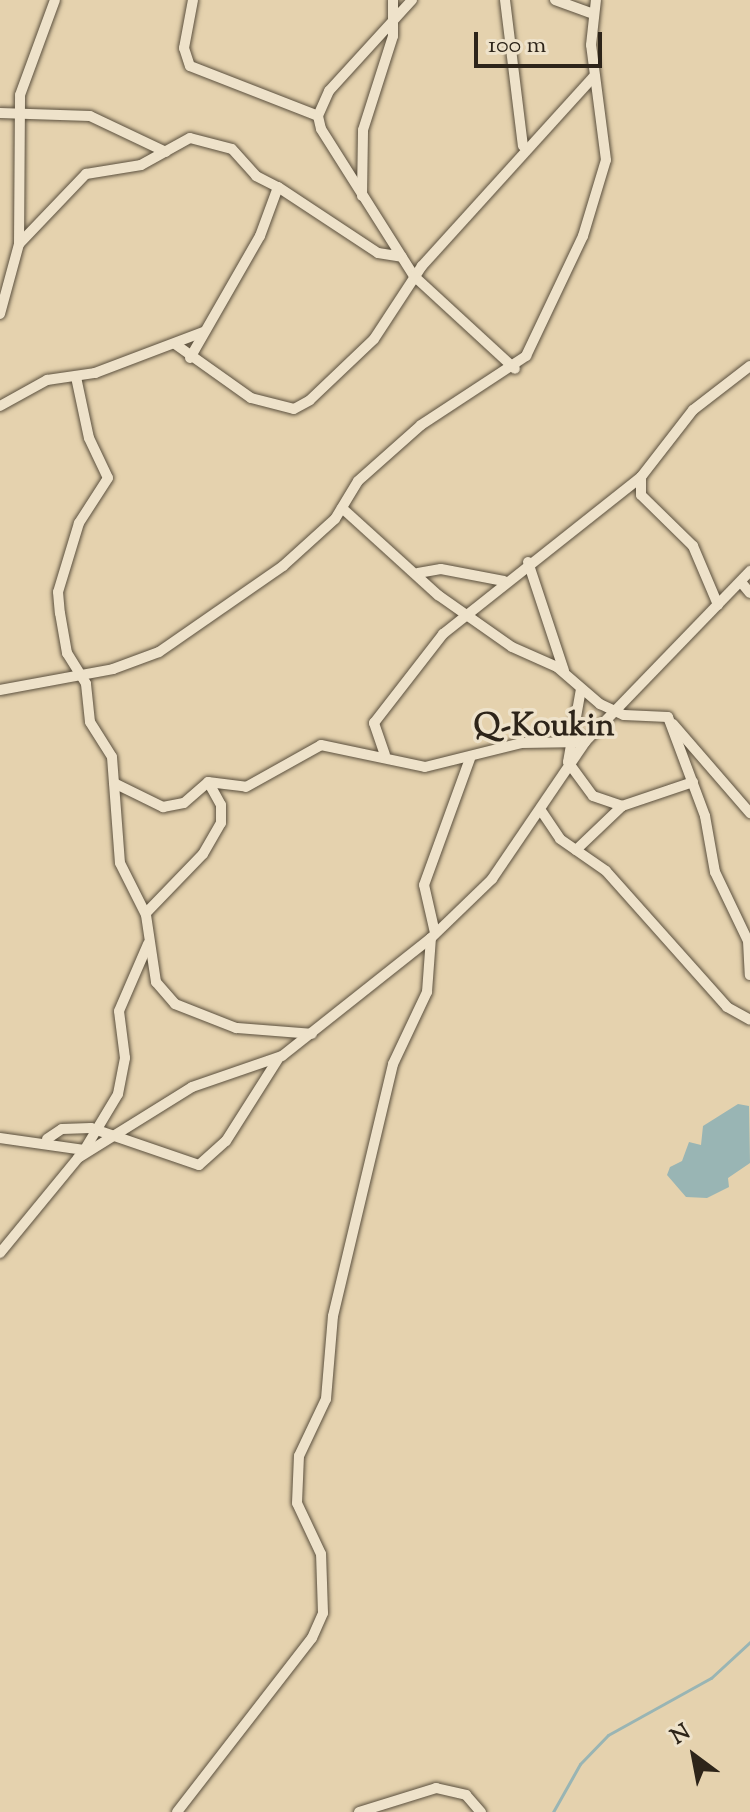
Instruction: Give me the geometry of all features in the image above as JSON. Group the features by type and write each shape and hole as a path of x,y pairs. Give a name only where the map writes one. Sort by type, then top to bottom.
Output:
{"street":[{"path":"0,314 19,244 18,114 55,0"},
{"path":"193,0 184,48 190,66 318,116 362,197 414,276 515,369"},
{"path":"362,197 363,130 396,16 393,0"},
{"path":"318,116 329,91 412,0"},
{"path":"505,0 523,146"},
{"path":"555,0 591,13"},
{"path":"0,690 78,673 118,668 159,652 283,566 342,508 358,481 421,425 515,369 541,330 595,204 607,142 594,76 591,13 596,0"},
{"path":"175,344 190,358 251,398 294,409 322,392 374,339 414,276 523,146 594,76"},
{"path":"0,113 90,116 166,152"},
{"path":"19,244 86,174 141,165 190,138 225,147 278,187 378,253 402,257"},
{"path":"190,358 260,236 278,187"},
{"path":"0,406 47,380 76,377 203,332"},
{"path":"385,755 374,723 467,612 641,477 693,410 750,366"},
{"path":"76,377 89,438 108,478 79,523 58,592 67,653 78,673 90,722 112,757 120,863 146,915"},
{"path":"641,477 641,495 693,546 718,605"},
{"path":"342,508 512,647 565,672 581,689 617,713 664,715 750,813"},
{"path":"528,562 565,672"},
{"path":"418,573 441,569 504,581"},
{"path":"0,1138 47,1139 83,1152 112,1140 192,1087 279,1057 312,1034 433,935 492,879 542,812 568,762 750,571"},
{"path":"741,582 750,593"},
{"path":"581,689 568,762 593,796 622,806"},
{"path":"671,723 693,782 715,872 748,941 750,975"},
{"path":"114,783 163,807 184,803 208,782 246,787 321,745 385,755 425,767 521,743 585,742"},
{"path":"177,1812 312,1638 323,1613 321,1554 297,1503 299,1456 326,1399 333,1316 393,1064 427,992 433,935 424,885 471,756"},
{"path":"208,782 221,823 203,854 148,903 146,915 156,982 175,1004 236,1028 312,1034"},
{"path":"576,850 622,806 693,782"},
{"path":"542,812 576,850 606,871 708,988 750,1020"},
{"path":"0,1253 83,1152 122,1083 119,1011 149,942"},
{"path":"47,1139 62,1129 96,1130 112,1140 203,1163 279,1057"},
{"path":"359,1812 436,1788 466,1795 481,1812"}],"water":[{"path":"738,1104 749,1106 750,1163 728,1178 729,1187 707,1198 686,1197 667,1175 670,1167 682,1161 689,1142 701,1145 703,1126"}],"waterway":[{"path":"553,1812 580,1764 608,1735 711,1678 750,1642"}],"district":[{"name":"Q-Koukin","path":"544,727"}]}
